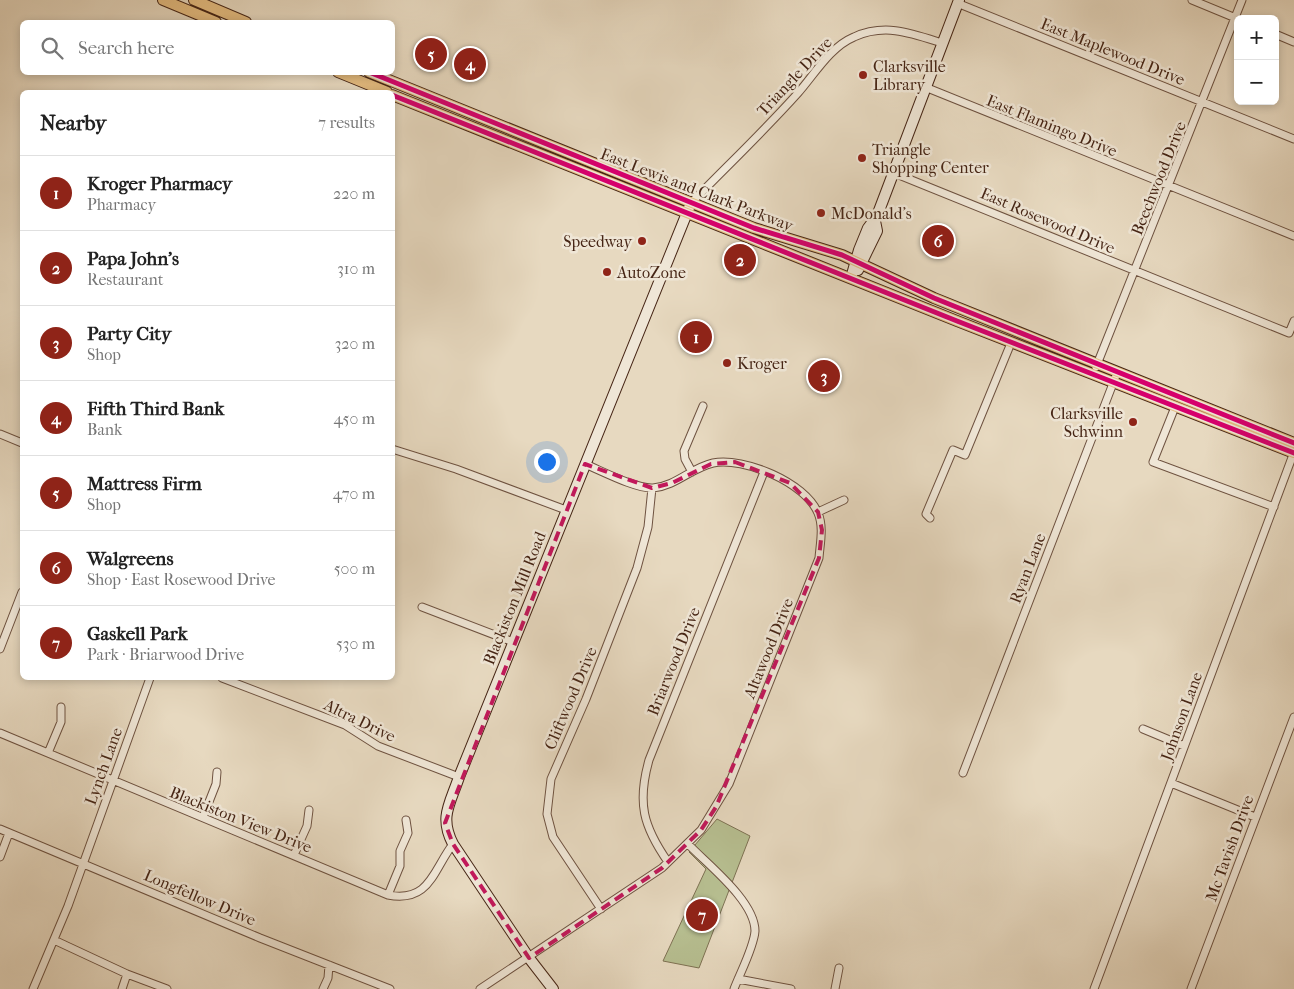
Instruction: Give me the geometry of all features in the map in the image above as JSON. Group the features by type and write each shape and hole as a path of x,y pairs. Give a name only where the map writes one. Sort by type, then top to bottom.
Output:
{"main road":[{"path":"163,0 211,20"},
{"path":"194,0 241,20"},
{"path":"851,278 877,231 875,221 958,1"},
{"path":"344,75 377,90"},
{"name":"East Lewis and Clark Parkway","path":"376,75 689,207 851,278 1011,342 1095,370"},
{"name":"East Lewis and Clark Parkway","path":"395,95 689,207 806,243 858,264 1095,370"},
{"name":"Blackiston Mill Road","path":"553,989 529,958 453,844 447,832 445,821 459,777 689,207"},
{"path":"1095,370 1294,443"},
{"path":"1115,378 1175,407 1294,453"}],"street":[{"path":"1192,0 1234,17"},
{"name":"Beechwood Drive","path":"1238,15 1242,0"},
{"name":"East Maplewood Drive","path":"958,1 1294,139"},
{"name":"Beechwood Drive","path":"1095,370 1234,25"},
{"name":"Triangle Drive","path":"689,207 797,94 835,50 852,37 890,29 901,30 942,43"},
{"path":"1279,36 1294,42"},
{"path":"377,90 380,77"},
{"name":"East Flamingo Drive","path":"925,87 1294,236"},
{"path":"395,99 405,99"},
{"name":"East Rosewood Drive","path":"894,173 1289,333 1294,321"},
{"path":"930,518 926,514 953,450 965,455 1011,342"},
{"name":"Ryan Lane","path":"963,773 1115,378"},
{"path":"692,472 684,459 684,451 703,406"},
{"path":"1175,407 1153,462 1274,507"},
{"path":"0,434 20,443"},
{"path":"395,451 456,470 566,510"},
{"name":"Johnson Lane","path":"1094,989 1294,453"},
{"path":"585,464 637,485 652,488 672,483 692,472 722,462 746,465 790,483 806,497 818,512 844,500"},
{"name":"Briarwood Drive","path":"668,862 651,837 645,814 642,785 649,760 764,472"},
{"name":"Cliftwood Drive","path":"601,909 553,837 547,814 550,779 586,699 637,568 648,527 652,488"},
{"name":"Altawood Drive","path":"529,958 668,862 688,844 716,807 729,784 819,558 822,530 818,512"},
{"path":"0,649 20,598"},
{"path":"422,607 513,642"},
{"name":"Lynch Lane","path":"33,989 83,863 149,680"},
{"name":"Altra Drive","path":"227,680 345,725 378,746 459,777"},
{"path":"48,753 61,722 61,707"},
{"name":"Mc Tavish Drive","path":"1191,989 1294,717"},
{"path":"1142,729 1184,746"},
{"name":"Blackiston View Drive","path":"0,733 388,895 409,896 424,889 434,879 443,858 453,844"},
{"path":"203,817 216,784 217,772"},
{"path":"1171,783 1255,817"},
{"path":"294,855 307,826 309,810"},
{"path":"388,895 400,866 400,851 408,833 406,820"},
{"name":"Longfellow Drive","path":"0,830 390,989"},
{"path":"0,858 9,833"},
{"path":"688,844 732,888 750,912 755,931 734,989"},
{"path":"54,940 127,974 167,989"},
{"path":"480,989 529,958"},
{"path":"322,989 328,978 329,965"},
{"path":"835,989 839,968"},
{"path":"122,989 127,974"},
{"path":"738,979 790,989"}],"highlighted area":[{"path":"735,462 790,483 818,512 822,530 819,558 716,807 701,830 662,868 529,958 453,844 445,823 585,464 652,488 672,483 711,464"}],"green space":[{"path":"717,819 750,836 699,968 663,961 706,869 689,852"}],"cycle path":[{"path":"376,75 754,228 842,255 934,298 1294,443"},
{"path":"395,96 957,321 1294,453"}],"place":[{"name":"Mattress Firm","path":"431,54"},
{"name":"Fifth Third Bank","path":"470,64"},
{"name":"Clarksville Library","path":"863,75"},
{"name":"Triangle Shopping Center","path":"862,158"},
{"name":"McDonald's","path":"821,213"},
{"name":"Speedway","path":"642,241"},
{"name":"Walgreens","path":"938,241"},
{"name":"Papa John's","path":"740,260"},
{"name":"AutoZone","path":"607,272"},
{"name":"Kroger Pharmacy","path":"696,337"},
{"name":"Kroger","path":"727,363"},
{"name":"Party City","path":"824,376"},
{"name":"Clarksville Schwinn","path":"1133,422"},
{"name":"Gaskell Park","path":"702,915"}]}
